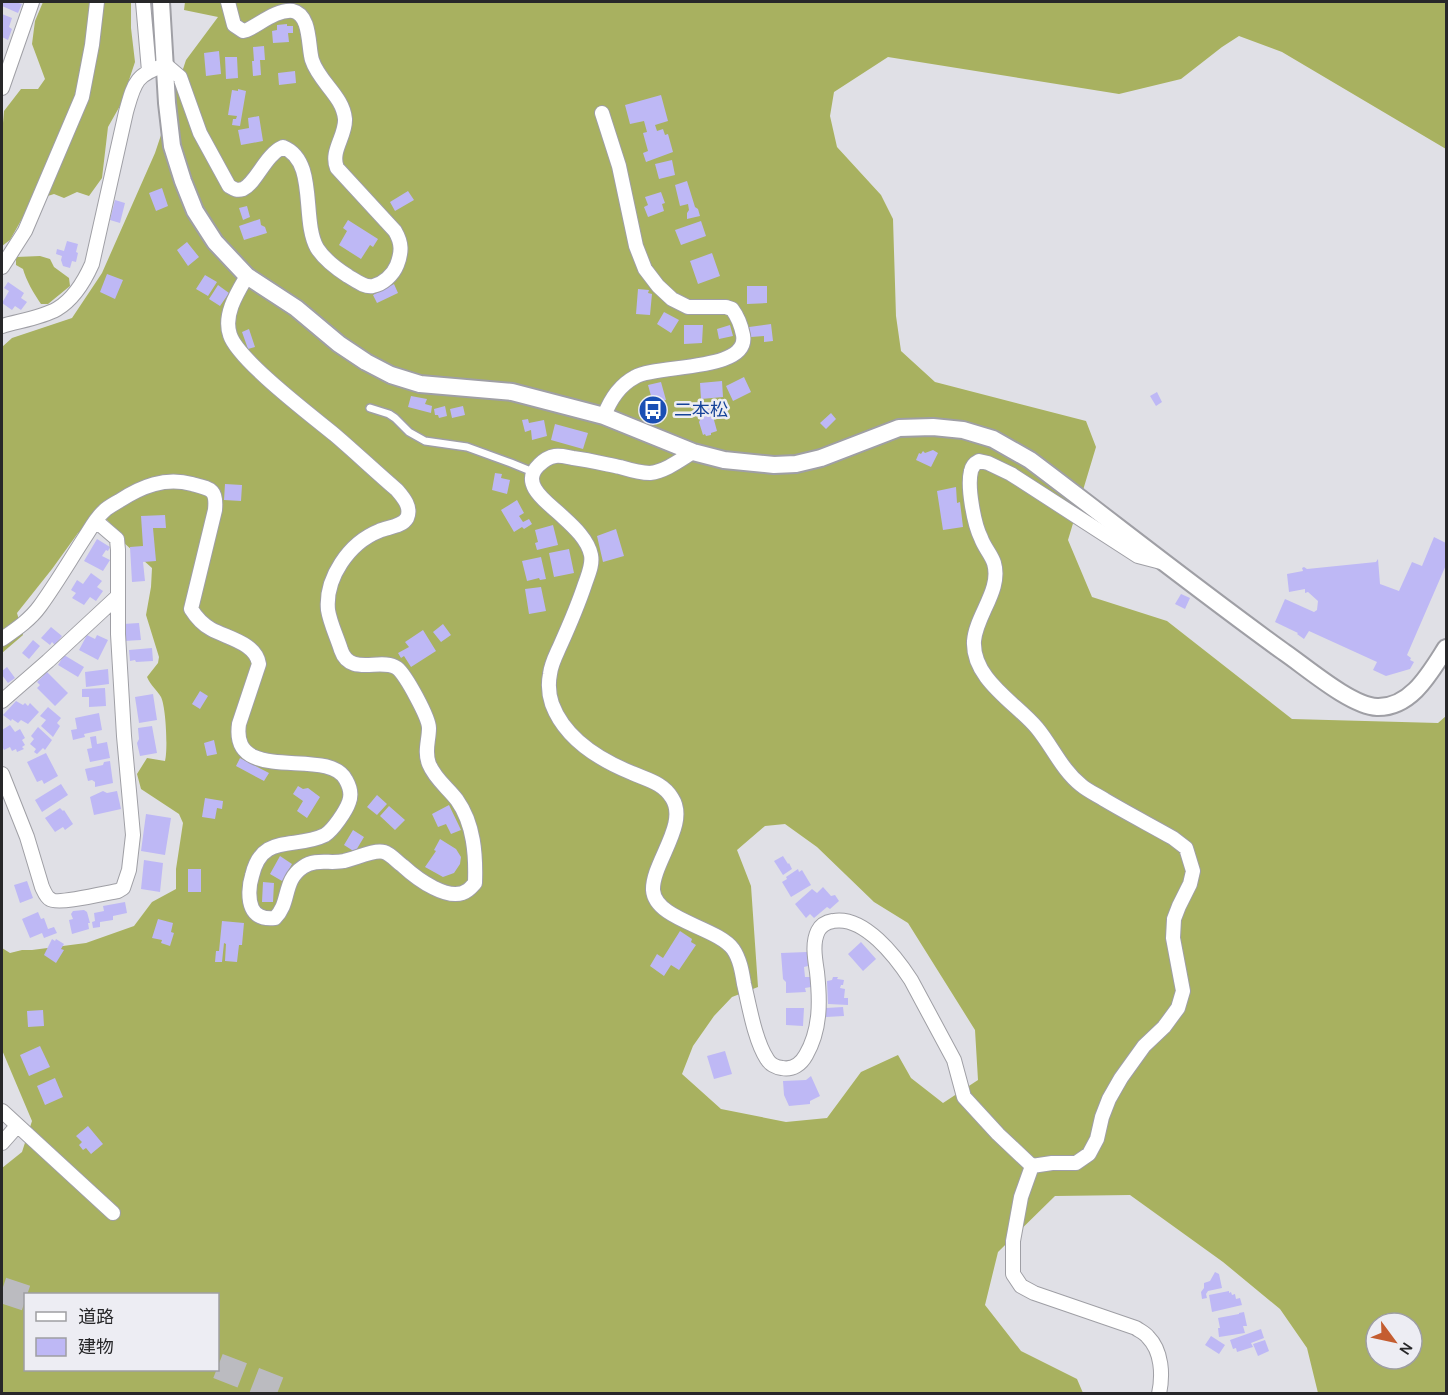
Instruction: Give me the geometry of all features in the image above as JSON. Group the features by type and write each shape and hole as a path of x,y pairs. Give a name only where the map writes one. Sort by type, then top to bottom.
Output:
{"street":[{"path":"2,88 32,2"},
{"path":"2,267 25,231 82,97 97,2"},
{"path":"143,2 149,71"},
{"path":"161,2 172,146 195,211 215,242 247,276 296,308 339,344 391,375 420,384 512,392 604,416 693,452 724,460 774,465 796,464 821,458 899,428 933,427 963,430 993,439 1030,460 1246,624 1329,684 1362,703 1376,707 1394,705 1407,697 1420,686 1446,648"},
{"path":"166,65 180,77 200,133 229,186 236,190 244,188 279,149 283,147 289,150 297,156 303,170 312,233 318,248 340,271 361,284 371,287 389,277 400,258 402,249 400,239 337,168 335,154 345,122 344,111 312,61 305,21 298,13 282,12 243,31 234,25 228,2"},
{"path":"2,326 56,309 78,290 85,279 92,264 132,90 149,71 166,65"},
{"path":"602,113 620,166 636,246 645,269 672,299 688,307 732,309 741,326 744,340 737,353 723,360 637,375 622,387 609,403 604,416"},
{"path":"2,639 38,608 104,511 123,498 157,482 188,483 211,490 216,500 216,510 191,609 196,618 210,629 248,647 258,658 259,664 239,724 238,733 242,748 252,756 265,760 334,768 344,775 351,791 341,817 327,834 276,845 258,858 251,880 250,903 254,913 263,918 275,918 283,908 292,876 305,866 322,861 340,862 356,859 375,851 385,852 434,889 457,893 467,891 475,883 475,847 457,800 442,785 429,766 426,754 429,726 416,695 397,668 389,665 355,664 342,654 328,612 328,591 337,570 364,538 379,530 404,522 409,511 407,502 397,490 258,370 235,346 229,334 228,321 234,300 247,276"},
{"path":"693,452 672,466 652,473 561,456 550,457 533,472 532,481 536,491 578,532 589,549 592,561 582,593 550,672 549,693 552,704 567,730 579,742 605,760 663,786 672,797 677,809 676,823 654,882 654,895 668,912 713,934 733,948 742,970 755,1028 765,1057 770,1063 786,1068 797,1065 812,1045 820,1006 814,954 817,932 829,921 857,925 884,945 911,980 954,1060 964,1097 1032,1166"},
{"path":"1032,1166 1076,1162 1089,1154 1097,1139 1109,1099 1120,1078 1144,1046 1164,1027 1179,1008 1183,992 1173,938 1174,920 1190,884 1193,871 1186,848 1173,838 1081,786 1064,767 1037,728 1003,695 981,669 974,641 996,572 993,560 980,537 972,509 971,470 979,461 1011,474 1138,556 1166,563"},
{"path":"2,774 27,837 45,895 51,901 75,899 118,891 123,888 129,870 133,835 118,634 117,539 96,521"},
{"path":"2,701 117,597"},
{"path":"2,1111 113,1213"},
{"path":"2,1143 17,1126"},
{"path":"1032,1166 1021,1197 1013,1241 1013,1274 1021,1286 1034,1293 1136,1328 1149,1338 1158,1354 1162,1368 1159,1394"}],"lane":[{"path":"370,408 389,414 409,432 425,441 467,447 533,472"}],"green space":[{"path":"43,2 131,2 135,62 121,104 108,127 102,178 89,196 77,192 64,198 54,194 32,201 10,240 2,246 4,111 21,89 38,89 45,79 32,44 35,21"},
{"path":"185,2 1446,2 1446,149 1282,52 1239,36 1181,79 1119,94 888,57 834,92 830,116 837,147 881,195 893,219 896,316 901,351 935,382 1086,421 1096,447 1068,540 1092,597 1167,621 1292,719 1438,723 1446,716 1446,1393 1318,1393 1307,1348 1280,1309 1223,1262 1130,1195 1055,1196 998,1252 985,1305 1021,1351 1077,1379 1083,1393 2,1393 2,1168 22,1152 32,1121 2,1050 2,948 10,953 86,943 134,926 152,902 176,889 176,869 183,823 179,814 141,789 137,774 147,758 165,761 166,756 163,702 147,677 158,663 159,657 146,615 152,568 123,542 106,519 78,533 17,613 23,635 2,653 2,347 12,338 72,318 102,273 155,153 186,60 218,17 184,10","holes":["785,824 817,847 874,902 908,923 975,1030 978,1080 943,1103 911,1078 898,1055 861,1072 827,1118 786,1122 721,1109 682,1074 693,1046 714,1016 732,997 758,987 751,886 737,850 765,826"]},
{"path":"40,256 50,259 54,267 69,278 70,286 48,304 41,304 30,287 23,269 16,265 16,257"}],"building":[{"path":"2,2 22,4 18,13 2,6"},
{"path":"2,14 12,18 9,27 12,29 8,40 2,37"},
{"path":"287,24 287,26 293,26 293,33 288,33 289,42 273,43 272,31 277,30 277,25"},
{"path":"264,46 265,60 260,60 261,75 253,76 253,47"},
{"path":"219,51 221,74 206,76 204,53"},
{"path":"225,57 237,57 238,78 226,79"},
{"path":"295,71 296,83 279,85 278,73"},
{"path":"238,89 246,91 240,126 232,125 233,119 237,116 228,115 232,90 238,91"},
{"path":"661,95 668,121 655,125 657,131 663,129 665,135 668,134 673,152 646,162 643,153 648,151 643,133 647,132 644,121 630,124 625,105"},
{"path":"259,116 263,141 241,145 238,130 249,128 248,118"},
{"path":"672,160 675,175 659,179 655,164"},
{"path":"687,181 700,216 687,219 688,204 680,206 675,185"},
{"path":"162,188 168,206 156,211 149,193"},
{"path":"408,191 414,200 395,211 390,202"},
{"path":"661,192 665,203 662,204 664,211 648,217 644,207 648,205 645,197"},
{"path":"115,200 125,203 120,223 110,220"},
{"path":"247,206 250,217 243,220 239,208"},
{"path":"260,219 267,233 244,240 239,226"},
{"path":"348,220 378,239 373,247 370,245 361,259 339,245 347,231 343,228"},
{"path":"701,221 706,236 681,245 675,230"},
{"path":"67,241 78,244 76,262 72,261 70,268 63,266 62,256 56,254 57,249 64,251"},
{"path":"187,242 199,257 188,266 177,250"},
{"path":"712,253 720,276 698,284 690,261"},
{"path":"107,274 123,280 115,299 100,292"},
{"path":"205,275 217,282 208,296 196,289"},
{"path":"8,282 24,293 21,298 27,302 21,310 15,306 12,310 2,303 9,291 4,288"},
{"path":"394,284 398,293 377,303 373,295"},
{"path":"218,285 229,293 220,306 209,299"},
{"path":"747,286 767,286 767,303 747,304"},
{"path":"638,289 649,290 648,293 652,294 650,315 636,314"},
{"path":"664,312 679,320 671,333 657,324"},
{"path":"771,324 773,341 764,342 764,336 751,337 749,327"},
{"path":"684,325 703,325 702,343 684,344"},
{"path":"730,325 733,336 719,339 717,329"},
{"path":"249,329 255,347 248,349 242,332"},
{"path":"744,377 751,392 733,401 726,386"},
{"path":"722,381 723,397 701,399 700,383"},
{"path":"661,382 666,400 653,403 648,385"},
{"path":"1157,392 1162,402 1156,406 1150,396"},
{"path":"411,396 427,399 425,404 432,406 431,413 408,407"},
{"path":"712,402 717,431 706,436 703,435 699,422 701,418 698,406"},
{"path":"445,406 447,416 439,418 435,415 434,409"},
{"path":"463,406 465,415 452,418 450,409"},
{"path":"831,413 836,419 826,429 820,423"},
{"path":"528,419 529,423 544,420 547,436 532,440 531,430 525,432 522,420"},
{"path":"555,424 588,433 583,449 551,440"},
{"path":"933,450 938,453 931,467 916,460 919,453"},
{"path":"495,473 502,474 501,478 510,480 507,494 492,490"},
{"path":"225,484 242,485 241,501 224,500"},
{"path":"956,487 963,527 943,530 937,491"},
{"path":"517,500 524,513 519,516 523,522 529,519 532,524 514,532 501,510"},
{"path":"165,515 166,528 153,528 156,561 143,562 145,581 132,582 130,547 143,546 141,516"},
{"path":"553,525 558,545 537,550 535,530"},
{"path":"616,529 624,556 603,562 597,536"},
{"path":"1434,537 1446,543 1446,565 1407,655 1414,662 1410,669 1386,676 1373,670 1377,662 1309,631 1304,639 1298,633 1275,622 1285,599 1314,612 1317,610 1318,601 1308,592 1305,593 1305,589 1289,592 1287,574 1303,571 1304,567 1307,569 1376,562 1378,559 1380,584 1399,591 1412,562 1422,566"},
{"path":"97,539 110,547 102,556 110,560 103,571 84,561"},
{"path":"569,549 574,573 554,577 549,553"},
{"path":"541,557 546,579 527,581 522,561"},
{"path":"91,573 102,581 97,587 103,591 96,601 90,597 84,605 72,598 76,593 71,590 77,580 83,584"},
{"path":"541,587 546,611 529,614 525,589"},
{"path":"1181,594 1190,598 1185,609 1175,604"},
{"path":"139,623 141,640 124,641 123,624"},
{"path":"443,624 451,635 441,642 433,632"},
{"path":"51,627 62,636 55,645 52,642 50,645 41,638"},
{"path":"423,630 436,651 411,667 404,656 401,658 398,653 409,647 405,642"},
{"path":"87,635 95,639 97,635 108,640 98,660 79,650"},
{"path":"33,640 40,646 29,659 22,653"},
{"path":"152,648 153,661 130,661 129,650"},
{"path":"64,655 84,667 78,677 58,665"},
{"path":"7,667 15,678 8,683 2,675 2,671"},
{"path":"108,669 109,684 86,687 85,672"},
{"path":"47,672 68,693 55,706 37,688 40,685 37,682"},
{"path":"105,688 106,706 89,707 89,697 82,697 82,689"},
{"path":"200,691 208,696 200,709 192,704"},
{"path":"153,694 157,720 139,723 135,697"},
{"path":"16,701 28,706 30,703 39,712 28,724 21,720 18,723 12,719 11,721 3,715"},
{"path":"48,707 61,718 57,723 60,726 53,737 41,726 46,720 40,716"},
{"path":"99,713 102,730 84,734 85,737 73,740 71,730 77,729 75,718"},
{"path":"10,725 15,732 20,729 25,738 22,740 25,745 22,747 24,749 17,752 16,749 12,751 10,747 4,750 2,746 2,730"},
{"path":"152,726 157,753 140,756 137,743 138,728"},
{"path":"38,727 52,740 45,750 43,748 37,754 34,752 36,749 30,744 34,739 31,736"},
{"path":"96,736 97,744 107,742 110,758 90,762 87,749 92,748 90,737"},
{"path":"214,740 217,754 207,756 204,743"},
{"path":"46,753 58,776 44,784 42,780 37,782 27,762"},
{"path":"240,758 269,773 264,781 236,766"},
{"path":"110,761 113,783 95,787 95,782 88,781 85,769"},
{"path":"61,784 68,795 42,812 35,800"},
{"path":"298,786 303,789 308,788 320,797 307,818 297,811 303,801 293,794"},
{"path":"103,791 107,793 117,791 121,809 94,815 90,797"},
{"path":"377,795 387,804 377,815 367,807"},
{"path":"205,798 223,801 222,809 217,808 215,819 202,817"},
{"path":"449,805 461,830 451,834 446,824 438,827 432,814"},
{"path":"389,806 405,820 395,830 380,816"},
{"path":"60,808 64,810 73,824 65,830 63,827 55,832 45,818"},
{"path":"146,814 171,818 165,855 141,851"},
{"path":"353,830 364,837 355,852 344,845"},
{"path":"440,839 456,849 461,857 460,864 454,873 443,877 425,867 436,851 434,850"},
{"path":"280,856 292,864 282,881 270,874"},
{"path":"783,856 792,869 783,875 774,861"},
{"path":"144,860 163,863 160,892 141,889"},
{"path":"188,869 201,869 201,892 188,892"},
{"path":"798,869 799,872 802,870 811,885 791,897 782,882"},
{"path":"27,881 33,898 20,903 14,885"},
{"path":"263,882 274,883 273,902 262,902"},
{"path":"823,887 831,896 835,895 839,901 814,918 810,914 806,918 795,904 812,889 817,893"},
{"path":"125,902 127,913 113,916 113,920 100,922 100,927 93,928 94,913 104,911 103,906"},
{"path":"73,911 87,912 90,923 88,923 89,929 72,934 69,920 73,919 71,914"},
{"path":"38,912 41,919 44,918 48,929 54,927 57,933 44,938 42,933 30,938 22,919"},
{"path":"158,919 173,923 171,932 174,933 170,946 161,943 162,940 152,938"},
{"path":"222,921 244,923 242,945 239,945 237,962 225,961 226,944 224,943 222,962 215,962 216,951 219,951"},
{"path":"680,931 692,939 691,942 696,945 679,970 671,965 664,976 650,966 657,954 663,958"},
{"path":"52,939 64,944 61,949 64,950 56,963 44,955"},
{"path":"861,942 876,959 863,971 848,954"},
{"path":"807,952 808,966 804,967 805,977 811,977 811,987 805,988 806,992 786,993 781,953"},
{"path":"833,977 844,980 840,988 845,989 844,998 848,998 848,1005 828,1004 827,981 832,980"},
{"path":"843,1007 844,1016 826,1017 826,1008"},
{"path":"786,1008 804,1008 803,1026 786,1025"},
{"path":"43,1010 44,1026 28,1027 27,1011"},
{"path":"40,1046 50,1067 29,1076 20,1055"},
{"path":"725,1051 732,1074 714,1079 707,1056"},
{"path":"811,1076 820,1096 810,1101 810,1104 789,1106 784,1095 783,1081 806,1080"},
{"path":"55,1078 63,1097 45,1105 37,1086"},
{"path":"88,1126 103,1144 91,1154 86,1148 83,1150 79,1145 82,1142 76,1136"},
{"path":"1215,1272 1219,1274 1222,1288 1208,1291 1207,1298 1202,1299 1201,1292 1204,1283 1210,1281"},
{"path":"1229,1291 1232,1295 1235,1294 1236,1299 1240,1298 1242,1305 1212,1312 1209,1295"},
{"path":"1244,1312 1247,1326 1243,1326 1245,1333 1219,1337 1218,1318"},
{"path":"1261,1329 1264,1338 1251,1343 1253,1347 1237,1352 1236,1348 1233,1349 1230,1340"},
{"path":"1211,1336 1225,1345 1219,1354 1205,1345"},
{"path":"1265,1340 1269,1351 1258,1356 1253,1344"}],"tunnel":[{"path":"2,1290 24,1297"},
{"path":"219,1366 290,1394"}],"place":[{"name":"二本松","path":"653,410"}]}
